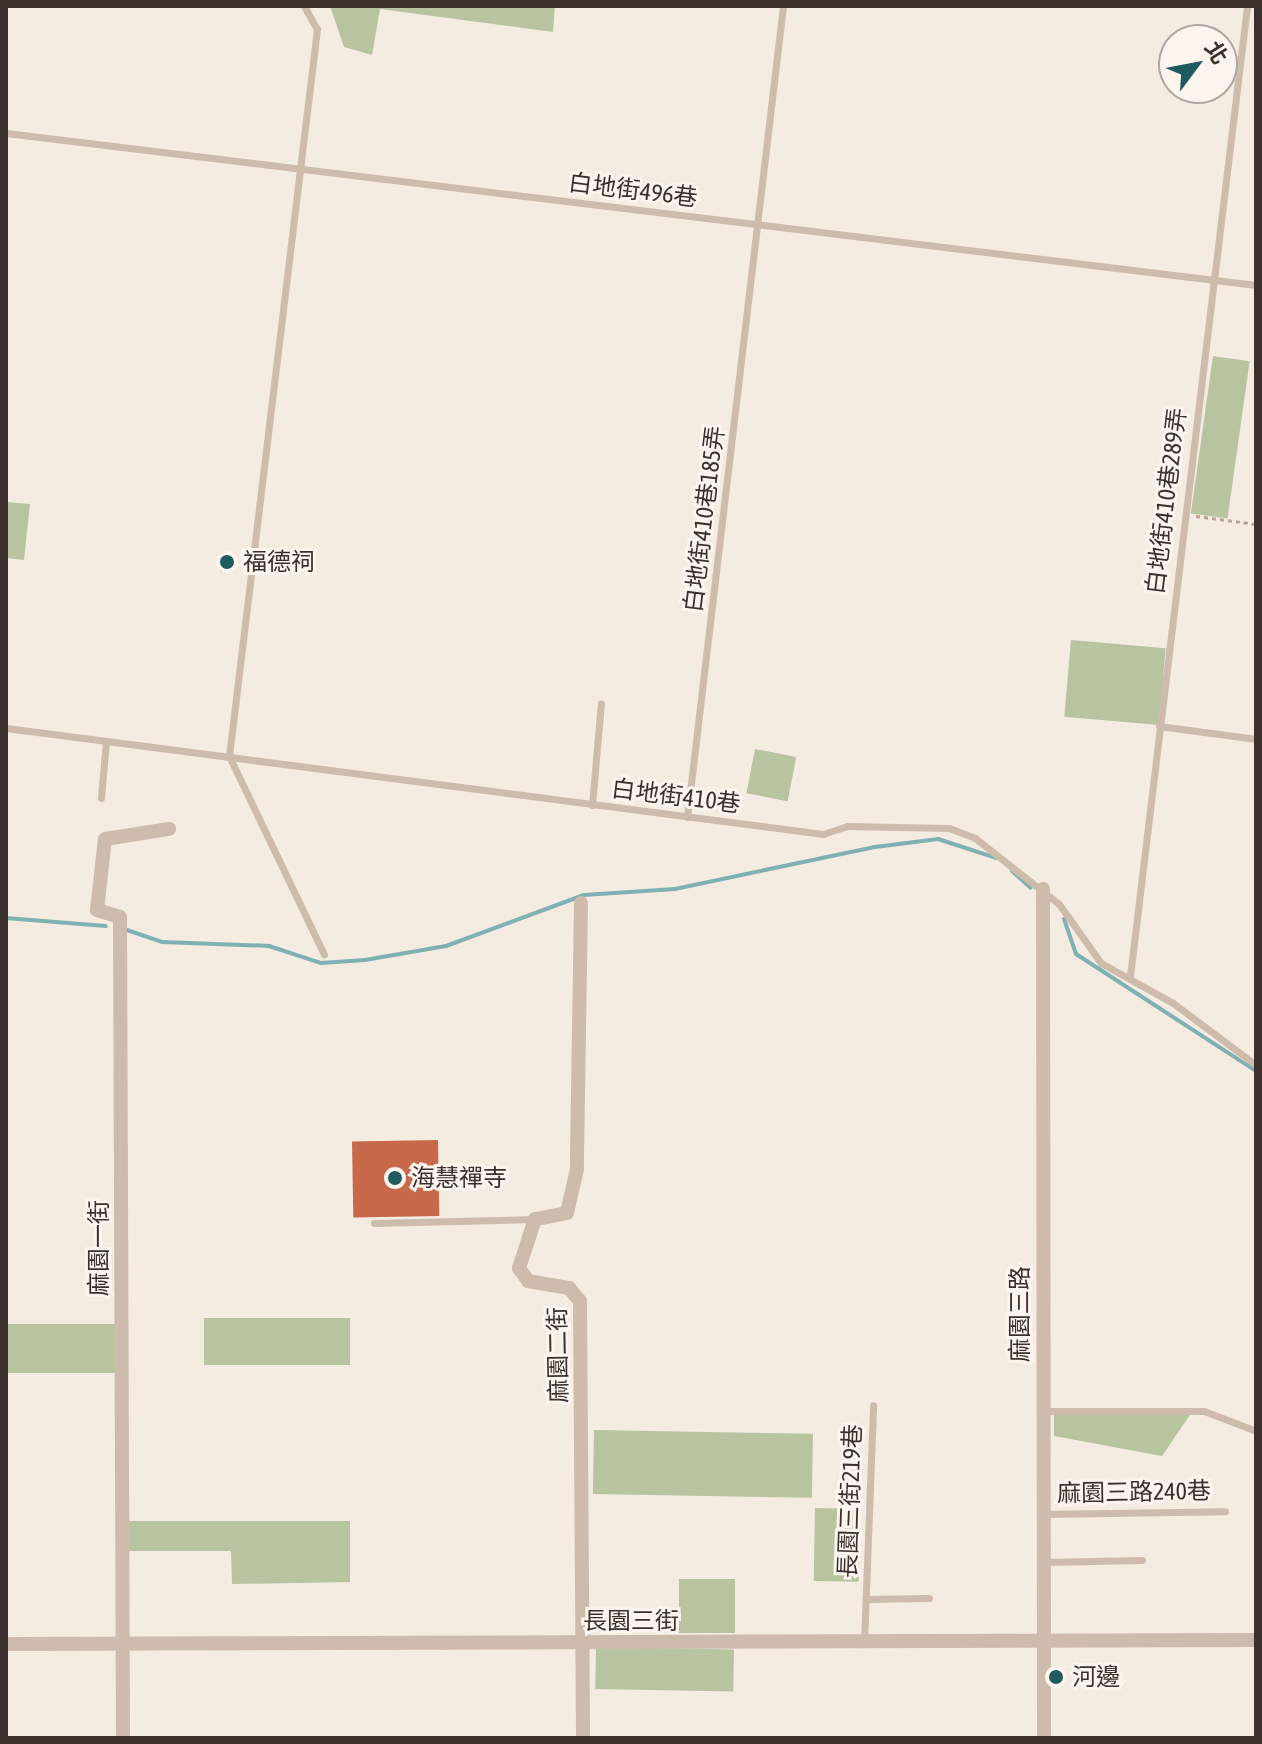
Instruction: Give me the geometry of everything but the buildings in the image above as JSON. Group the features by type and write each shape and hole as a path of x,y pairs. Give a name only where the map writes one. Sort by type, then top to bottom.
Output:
{"street":[{"name":"麻園一街","path":"123,1738 120,917 97,910 105,839 169,829"},
{"name":"麻園三路","path":"1043,889 1044,1738"},
{"path":"535,1219 567,1213 577,1169 581,903"},
{"name":"麻園二街","path":"535,1219 519,1268 523,1277 569,1288 580,1301 583,1738"},
{"name":"長園三街","path":"6,1644 1044,1644 1256,1640"}],"lane":[{"path":"304,6 317,29 303,168 229,756 324,954"},
{"name":"白地街410巷185弄","path":"687,817 783,6"},
{"name":"白地街410巷289弄","path":"1130,976 1211,280 1247,6"},
{"name":"白地街496巷","path":"6,133 1256,285"},
{"path":"592,805 601,703"},
{"path":"1159,726 1256,739"},
{"name":"白地街410巷","path":"6,728 823,834 847,826 949,828 975,838 1043,889 1101,963 1130,976 1256,1065"},
{"path":"101,798 106,741"},
{"path":"374,1223 535,1219"},
{"name":"長園三街219巷","path":"864,1644 873,1405"},
{"path":"1042,1411 1204,1411 1256,1431"},
{"name":"麻園三路240巷","path":"1043,1514 1225,1511"},
{"path":"1043,1562 1142,1560"},
{"name":"長園三街219巷","path":"866,1599 929,1598"}],"path":[{"path":"1184,514 1256,524"}],"green space":[{"path":"330,6 555,6 553,32 380,9 372,55 344,47"},
{"path":"1213,356 1250,361 1228,519 1191,513"},
{"path":"6,502 30,504 24,560 6,558"},
{"path":"1071,640 1166,648 1159,725 1064,717"},
{"path":"755,749 796,757 788,801 746,793"},
{"path":"204,1318 350,1318 350,1365 204,1365"},
{"path":"6,1324 117,1324 117,1373 6,1373"},
{"path":"1192,1412 1162,1456 1054,1436 1054,1414"},
{"path":"594,1430 813,1434 812,1498 593,1494"},
{"path":"815,1508 860,1509 859,1582 814,1581"},
{"path":"129,1521 350,1521 350,1582 232,1584 231,1551 129,1551"},
{"path":"679,1579 735,1579 735,1633 679,1633"},
{"path":"596,1647 734,1649 733,1691 595,1689"}],"waterway":[{"path":"124,929 162,942 269,946 321,963 365,960 446,946 584,895 675,889 875,847 938,839 996,858"},
{"path":"1012,871 1031,888"},
{"path":"6,918 106,926"},
{"path":"1064,919 1076,954 1256,1071"}],"place":[{"name":"福德祠","path":"227,562"},
{"name":"海慧禪寺","path":"395,1178"},
{"name":"河邊","path":"1056,1677"}]}
